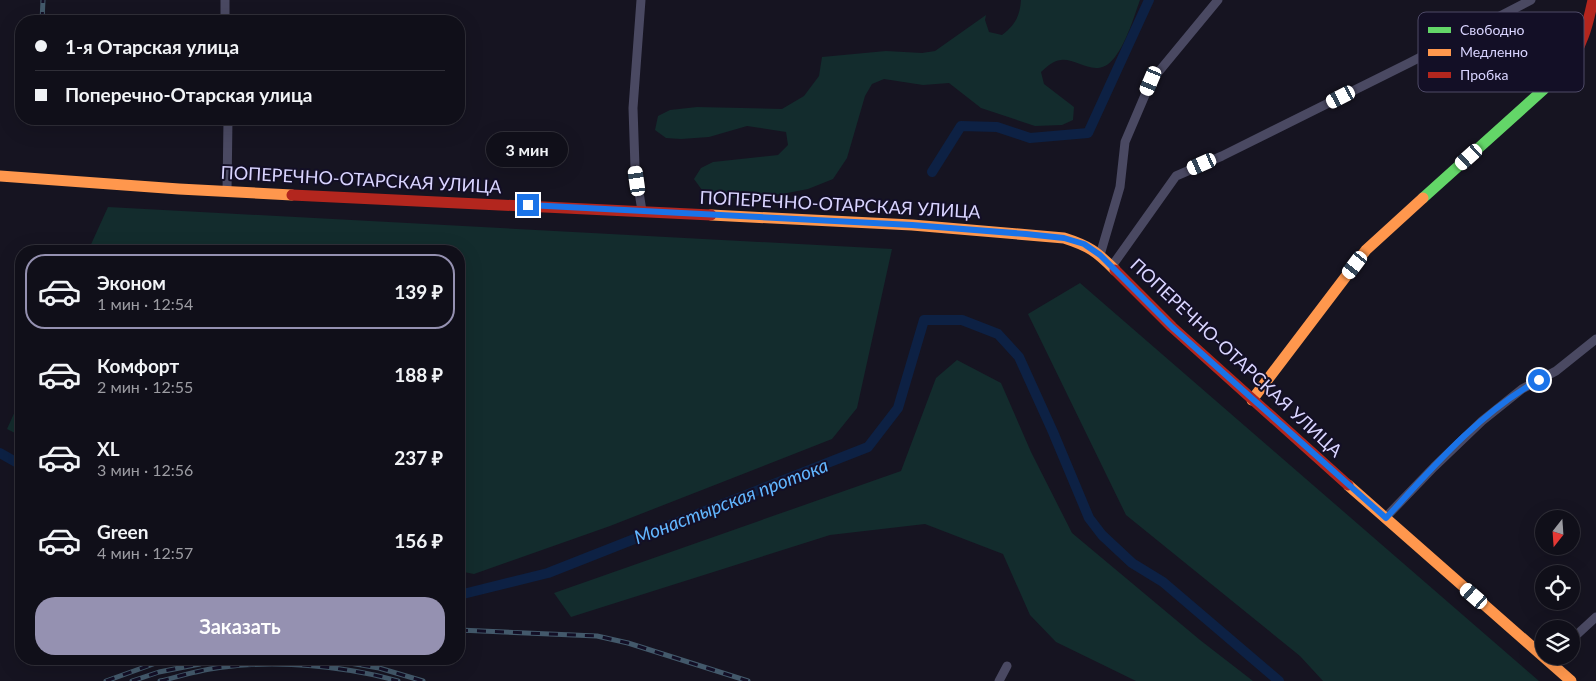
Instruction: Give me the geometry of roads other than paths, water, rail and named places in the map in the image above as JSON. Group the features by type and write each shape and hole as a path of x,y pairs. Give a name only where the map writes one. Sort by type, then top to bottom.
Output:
{"street":[{"path":"225,0 225,15"},
{"path":"641,0 633,108 635,167 642,211"},
{"path":"1100,255 1120,187 1125,142 1151,81 1218,0"},
{"path":"1507,12 1530,0"},
{"path":"1584,34 1593,0"},
{"path":"1112,266 1176,176 1231,151 1418,58"},
{"path":"1252,400 1366,250 1541,92"},
{"path":"227,191 228,125"},
{"name":"ПОПЕРЕЧНО-ОТАРСКАЯ УЛИЦА","path":"0,176 113,185 912,225 1064,238 1084,244 1112,266 1172,327 1252,400 1535,645"},
{"path":"1386,518 1434,467 1482,421 1522,389 1556,371 1596,339"},
{"path":"1580,632 1596,617"},
{"name":"ПОПЕРЕЧНО-ОТАРСКАЯ УЛИЦА","path":"1556,665 1571,681"},
{"path":"999,681 1007,666"}],"waterway":[{"path":"932,172 961,126 997,127 1030,138 1088,133 1149,0"},
{"name":"Монастырская протока","path":"465,594 548,573 868,447 898,408 924,320 962,320 998,334 1019,357 1089,518 1102,535 1132,563 1163,582 1279,681"},
{"name":"Монастырская протока","path":"0,453 15,462"}],"railway":[{"path":"42,15 43,0"},
{"path":"465,630 597,636 628,643 748,681"},
{"path":"106,681 150,665"},
{"path":"132,681 159,672 195,665"},
{"path":"160,681 200,671 245,665"},
{"path":"300,665 356,671 398,681"},
{"path":"361,665 379,668 423,681"}]}
